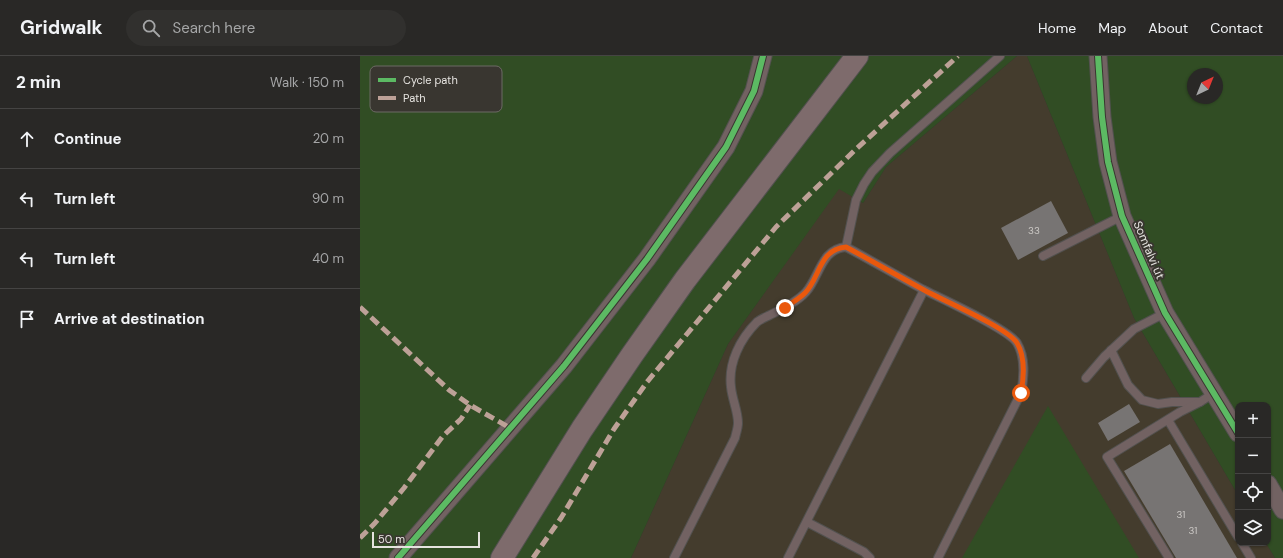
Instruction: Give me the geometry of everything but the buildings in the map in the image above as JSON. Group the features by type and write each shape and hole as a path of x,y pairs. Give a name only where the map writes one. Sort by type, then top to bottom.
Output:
{"main road":[{"path":"502,558 582,429 685,280 857,56"}],"street":[{"path":"398,558 564,366 647,259 726,147 754,91 763,56"},
{"name":"Somfalvi út","path":"1098,56 1102,117 1108,162 1122,216 1165,313 1207,398 1235,430"},
{"path":"1271,489 1283,510"}],"lane":[{"path":"846,247 856,200 872,172 890,153 1000,56"},
{"path":"1043,256 1122,216"},
{"path":"674,558 735,438 738,424 731,388 730,374 733,359 739,345 759,321 785,308 805,293 811,286 822,261 840,248 846,247 924,290 1002,330 1017,342 1023,359 1024,376 1021,393 938,558"},
{"path":"788,558 924,290"},
{"path":"1086,378 1104,357 1134,329 1165,313"},
{"path":"1111,350 1128,385 1142,400 1158,404 1207,398"},
{"path":"1169,558 1107,457 1207,398"},
{"path":"1168,420 1235,532"},
{"path":"807,522 864,552 870,558"},
{"path":"1244,546 1251,558"}],"shaded area":[{"path":"1017,56 1027,56 1134,318 1235,490 1235,546 1268,546 1275,558 631,558 728,344 839,188 863,203 886,167"}],"green space":[{"path":"360,56 1017,56 886,167 863,203 839,189 728,344 631,558 360,558"},
{"path":"1027,56 1283,56 1283,558 1275,558 1268,546 1271,546 1271,402 1235,402 1235,490 1134,318"},
{"path":"1048,406 1139,558 962,558"}],"marked path":[{"path":"533,558 561,518 614,429 647,382 776,227 854,151 958,56"},
{"path":"360,307 449,390 470,405 510,428"},
{"path":"360,538 375,523 404,488 443,436 461,419 470,405"}],"cycle path":[{"path":"398,558 564,366 647,259 726,147 754,91 763,56"},
{"path":"1098,56 1102,117 1108,162 1122,216 1165,313 1235,428"}],"route":[{"path":"785,308 805,293 811,286 822,261 840,248 846,247 924,290 1002,330 1017,342 1023,359 1024,376 1021,393"}]}
